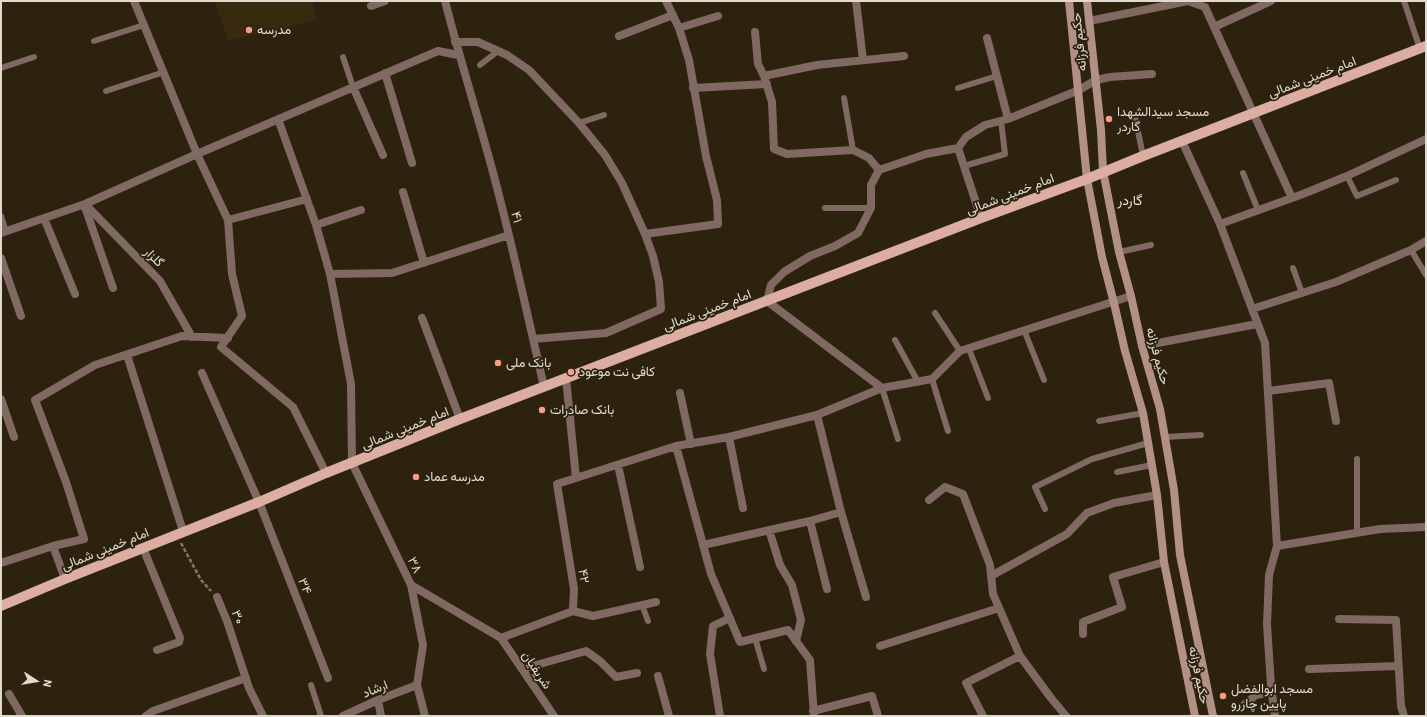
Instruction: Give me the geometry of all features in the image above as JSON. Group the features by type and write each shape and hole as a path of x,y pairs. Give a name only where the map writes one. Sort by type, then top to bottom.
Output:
{"main road":[{"name":"امام خمینی شمالی","path":"1,606 460,419 981,218 1087,179 1103,171 1423,47"}],"street":[{"path":"134,1 197,154 228,220 232,274 242,316 221,347 293,408 326,473"},
{"path":"371,6 385,1"},
{"name":"۴۱","path":"445,1 458,55 490,163 509,235 544,387"},
{"path":"645,234 718,224 717,200 706,156 689,60 679,28 666,1"},
{"path":"856,1 863,60"},
{"name":"حکیم فرزانه","path":"1069,1 1087,179 1102,256 1142,413 1157,495 1164,562 1195,716"},
{"name":"حکیم فرزانه","path":"1087,1 1101,130 1103,171 1119,252 1142,346 1160,409 1174,490 1180,556 1213,716"},
{"path":"1089,22 1188,1 1205,7 1292,198"},
{"path":"1214,27 1271,1"},
{"path":"619,36 673,15"},
{"path":"679,28 718,16"},
{"path":"755,32 758,64 772,102 774,150 787,154 853,150 870,158 879,170"},
{"path":"987,38 997,76 1005,120"},
{"path":"455,42 478,42 498,51 529,70 579,123 605,155 622,183 645,234 653,256 659,282 661,309 606,333 533,339"},
{"path":"4,232 84,204 438,51 458,55"},
{"path":"693,88 765,80 817,65 904,56"},
{"path":"385,73 412,163"},
{"path":"882,388 767,301 771,285 784,272 810,256 835,246 858,233 871,208 871,185 879,170 926,154 958,148 966,137 985,125 1005,120 1079,90 1096,80 1110,77 1152,74"},
{"path":"353,87 382,155"},
{"path":"278,120 307,198 330,274 351,384 352,463"},
{"path":"1220,224 1292,198 1346,176 1426,139"},
{"path":"1182,141 1220,224 1265,343 1277,546 1269,575 1267,624 1274,716"},
{"path":"958,148 981,218"},
{"path":"404,192 424,263"},
{"path":"228,220 307,198"},
{"path":"84,204 113,288"},
{"name":"گلزار","path":"84,204 160,280 192,337"},
{"path":"316,225 361,210"},
{"path":"44,218 75,294"},
{"path":"330,274 392,273 509,235"},
{"path":"1252,309 1336,282 1411,250 1426,241"},
{"path":"1,258 21,316"},
{"path":"566,378 576,478 676,446 729,437 817,415 882,388 932,379 960,352 1024,330 1114,303 1131,296"},
{"path":"422,318 460,419"},
{"path":"1142,346 1257,324"},
{"path":"1,563 53,546 84,539 66,482 35,400 95,365 182,336 228,338"},
{"path":"127,355 180,533"},
{"name":"۳۴","path":"202,373 259,502 328,678"},
{"path":"1268,392 1329,383 1336,422"},
{"path":"680,393 691,444"},
{"path":"1,399 14,437"},
{"path":"817,415 841,512 866,597"},
{"path":"729,437 743,508"},
{"path":"676,446 711,574 740,642 788,630 810,660 813,713 872,696 878,716"},
{"name":"۳۸","path":"352,463 411,585 423,645 417,685"},
{"path":"618,465 640,567"},
{"name":"۴۲","path":"573,611 574,589 557,484 576,478"},
{"path":"929,500 945,487 963,494 990,565 992,594 1020,656 1066,716"},
{"path":"991,576 1067,534 1087,513 1114,503 1157,495"},
{"path":"703,545 810,521 841,512"},
{"path":"810,521 827,589"},
{"path":"1277,546 1380,529 1426,527"},
{"path":"769,530 780,566 792,585 801,620 796,641"},
{"path":"53,546 65,579"},
{"path":"143,548 180,638 179,642 157,650"},
{"path":"1083,634 1084,622 1122,607 1113,577 1164,562"},
{"path":"411,585 501,638 573,611 593,616 656,602"},
{"name":"۳۰","path":"217,598 227,621 249,688 263,716"},
{"path":"880,646 999,608"},
{"path":"720,716 710,654 713,626 730,618"},
{"path":"1339,620 1396,620 1401,706 1404,716"},
{"name":"شریفیان","path":"501,638 554,716"},
{"path":"522,670 586,651 600,661 616,677 637,674"},
{"path":"983,716 966,683 1020,656"},
{"path":"1309,670 1398,666"},
{"path":"658,676 668,716"},
{"path":"146,716 153,712 246,678"},
{"path":"417,685 425,716"},
{"name":"ارشاد","path":"342,716 417,685"},
{"path":"1244,705 1256,695 1272,692"},
{"path":"9,694 22,716"},
{"path":"378,700 381,716"}],"lane":[{"path":"1404,1 1423,47"},
{"path":"94,41 144,25"},
{"path":"480,65 498,51"},
{"path":"1,68 34,57"},
{"path":"343,57 353,87"},
{"path":"106,91 164,72"},
{"path":"958,88 997,76"},
{"path":"844,98 853,150"},
{"path":"579,123 604,115"},
{"path":"1135,116 1143,156"},
{"path":"964,166 1005,154 1005,120"},
{"path":"1243,173 1258,210"},
{"path":"1346,176 1357,196 1396,180"},
{"path":"825,208 871,208"},
{"path":"1,216 4,232"},
{"path":"1119,252 1151,245"},
{"path":"1411,250 1426,275"},
{"path":"1293,268 1302,293"},
{"path":"935,313 960,352"},
{"path":"1024,330 1044,380"},
{"path":"895,340 918,382"},
{"path":"969,349 988,398"},
{"path":"932,379 948,431"},
{"path":"882,388 898,439"},
{"path":"1099,421 1142,413"},
{"path":"1165,437 1201,435"},
{"path":"1045,509 1035,487 1092,459 1148,443"},
{"path":"1357,459 1357,533"},
{"path":"1117,472 1152,465"},
{"path":"642,605 648,621"},
{"path":"755,638 764,669"},
{"path":"311,685 321,716"}],"path":[{"name":"۳۰","path":"180,533 201,580 217,598"}],"shaded area":[{"name":"مدرسه","path":"214,1 312,1 317,20 228,41"}],"place":[{"name":"مدرسه","path":"249,30"},
{"name":"مسجد سیدالشهدا گاردر","path":"1109,119"},
{"name":"بانک ملی","path":"498,363"},
{"name":"کافی نت موعود","path":"571,372"},
{"name":"بانک صادرات","path":"542,410"},
{"name":"مدرسه عماد","path":"416,477"},
{"name":"مسجد ابوالفضل پایین چاررو","path":"1223,696"}],"district":[{"name":"گاردر","path":"1130,200"}]}
